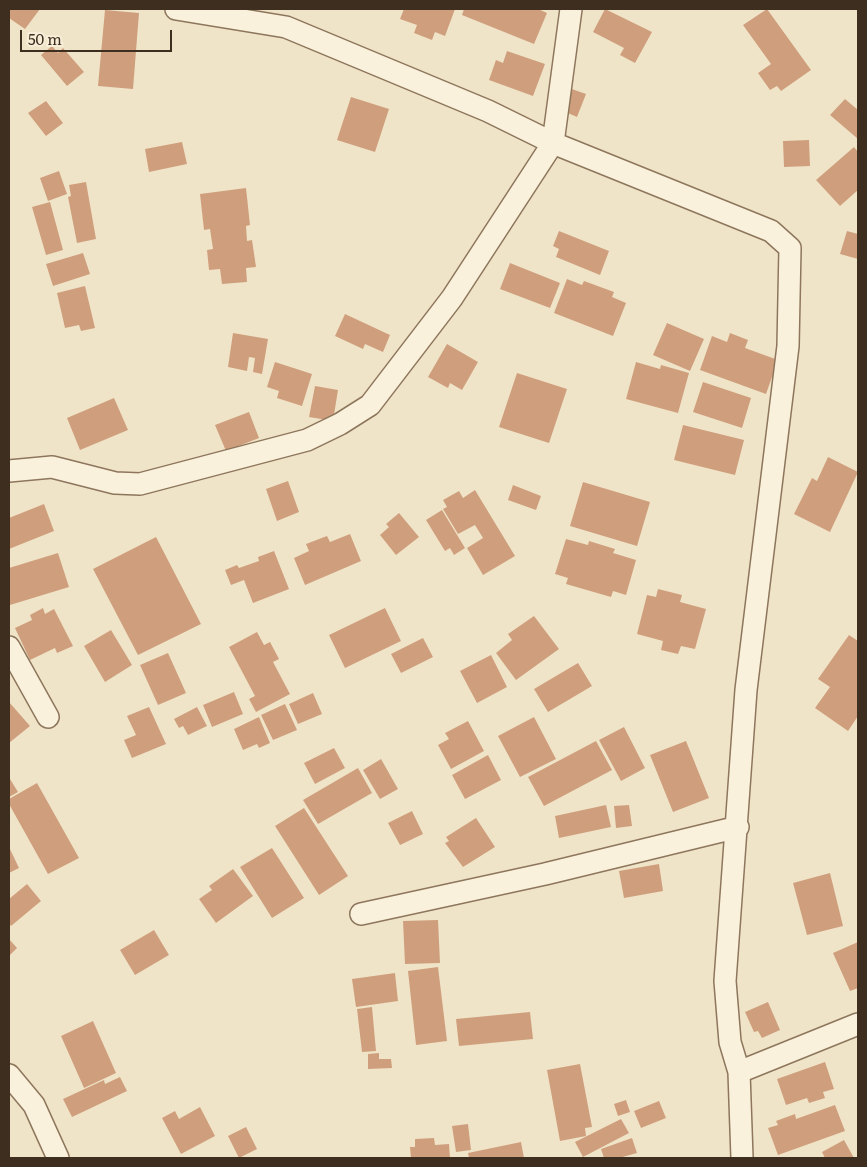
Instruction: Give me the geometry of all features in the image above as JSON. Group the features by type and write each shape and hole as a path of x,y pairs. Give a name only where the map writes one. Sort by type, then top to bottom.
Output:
{"street":[{"path":"176,9 286,27 488,111 552,143 771,231 790,248 788,346 746,690 726,981 730,1042 739,1072 737,1158"},
{"path":"9,471 52,467 115,484 140,484 308,440 340,424 370,404 452,298 552,143 571,9"},
{"path":"9,647 48,717"},
{"path":"361,914 546,874 738,827"},
{"path":"739,1072 858,1024"},
{"path":"9,1075 34,1105 58,1158"}],"building":[{"path":"9,9 40,9 25,29 9,18"},
{"path":"404,9 455,9 445,36 435,32 432,40 414,33 417,25 400,19"},
{"path":"464,9 538,9 547,13 534,44 462,15"},
{"path":"605,9 652,32 635,63 620,55 624,48 593,32"},
{"path":"767,9 811,70 781,91 777,86 770,90 758,73 771,64 743,25"},
{"path":"105,10 139,13 133,89 98,86"},
{"path":"52,46 58,53 63,48 84,72 67,86 41,55"},
{"path":"507,51 545,64 533,96 489,80 496,60 503,63"},
{"path":"569,88 586,94 577,117 561,110"},
{"path":"351,97 389,109 375,152 337,140"},
{"path":"845,99 858,110 858,139 830,115"},
{"path":"46,101 63,123 46,136 28,113"},
{"path":"809,140 810,166 784,167 783,141"},
{"path":"182,142 187,164 149,172 145,149"},
{"path":"854,147 858,152 858,190 840,206 816,180"},
{"path":"59,171 67,194 48,201 40,178"},
{"path":"86,182 96,239 77,243 68,197 71,196 69,185"},
{"path":"246,188 250,225 246,226 247,241 252,240 256,267 246,268 247,282 222,284 220,269 209,270 207,250 213,249 210,229 204,230 200,194"},
{"path":"50,202 63,250 46,255 32,207"},
{"path":"559,231 609,251 600,275 556,257 559,249 553,246"},
{"path":"847,231 858,234 858,259 840,254"},
{"path":"83,253 90,274 53,286 46,264"},
{"path":"510,263 560,283 550,308 500,289"},
{"path":"567,279 582,285 584,281 614,292 612,297 626,303 613,336 554,313"},
{"path":"85,286 95,328 81,331 79,325 65,328 57,293"},
{"path":"345,314 390,335 383,352 365,344 363,349 335,336"},
{"path":"667,323 704,339 690,371 653,355"},
{"path":"233,333 268,339 262,374 253,372 255,358 249,357 247,371 228,367"},
{"path":"730,333 748,340 745,348 778,360 766,394 700,370 712,336 727,342"},
{"path":"447,344 478,362 462,390 450,383 448,388 428,377"},
{"path":"275,362 312,374 302,406 277,398 279,391 267,387"},
{"path":"636,362 660,369 661,365 689,373 678,413 626,399"},
{"path":"517,373 567,389 549,443 499,427"},
{"path":"703,382 751,398 742,428 693,412"},
{"path":"315,386 338,390 333,421 309,417"},
{"path":"114,398 128,430 80,450 67,418"},
{"path":"249,412 259,438 226,451 215,425"},
{"path":"683,425 744,440 735,475 674,460"},
{"path":"828,457 858,472 830,532 794,514 812,478 817,481"},
{"path":"288,481 299,512 277,521 266,489"},
{"path":"583,482 650,502 637,546 570,526"},
{"path":"513,485 541,496 536,510 508,500"},
{"path":"475,490 515,556 483,575 467,548 483,538 475,525 458,534 443,509 447,507 443,500 459,491 463,498"},
{"path":"44,504 54,531 9,549 9,518"},
{"path":"442,510 465,548 454,555 450,548 445,551 426,520"},
{"path":"399,513 419,537 396,555 380,535 389,527 386,524"},
{"path":"350,534 361,561 305,585 294,558 309,551 306,544 327,536 330,542"},
{"path":"156,537 201,624 138,655 93,569"},
{"path":"566,539 588,545 589,541 615,549 613,553 636,560 626,595 613,591 611,597 566,584 568,578 555,574"},
{"path":"274,551 289,589 253,603 244,580 231,585 225,570 237,565 239,568 259,561 258,557"},
{"path":"58,553 69,587 10,605 9,568"},
{"path":"658,589 682,595 680,602 706,609 695,649 681,646 678,654 661,650 663,641 637,634 647,595 656,597"},
{"path":"43,608 45,614 54,609 73,646 57,653 55,648 30,660 15,628 32,620 30,615"},
{"path":"385,608 401,641 345,668 329,635"},
{"path":"534,616 559,649 516,680 496,653 512,640 508,634"},
{"path":"111,630 132,665 105,682 84,646"},
{"path":"257,632 264,645 270,642 279,659 273,662 290,694 256,712 249,699 255,696 229,647"},
{"path":"849,635 858,641 858,716 848,731 815,708 830,687 818,679"},
{"path":"423,638 433,657 401,673 391,654"},
{"path":"168,653 186,693 158,705 140,665"},
{"path":"491,655 507,687 477,703 460,671"},
{"path":"578,663 592,686 548,712 534,689"},
{"path":"234,692 243,714 212,727 203,705"},
{"path":"313,693 322,714 298,724 289,704"},
{"path":"9,702 30,726 9,743"},
{"path":"285,704 297,730 273,740 261,715"},
{"path":"149,707 166,744 132,758 124,740 136,735 127,716"},
{"path":"197,707 207,726 188,735 183,726 179,728 174,719"},
{"path":"259,717 270,743 259,748 257,744 243,750 234,729"},
{"path":"534,717 556,759 520,777 498,736"},
{"path":"468,721 484,751 451,769 438,745 449,739 445,733"},
{"path":"624,727 645,768 621,781 599,740"},
{"path":"596,741 612,770 544,806 528,777"},
{"path":"686,741 709,798 673,812 650,755"},
{"path":"334,748 345,768 315,784 304,763"},
{"path":"488,755 501,780 465,799 452,775"},
{"path":"381,759 398,789 380,799 363,770"},
{"path":"358,768 372,793 318,824 303,800"},
{"path":"9,780 18,792 9,797"},
{"path":"37,783 79,858 48,874 9,804 9,799"},
{"path":"606,805 611,827 559,838 555,816"},
{"path":"629,805 632,826 616,828 614,806"},
{"path":"304,808 348,876 319,895 275,826"},
{"path":"412,811 423,834 400,845 388,823"},
{"path":"476,818 495,847 463,867 445,843 449,841 446,837"},
{"path":"9,847 19,868 9,873"},
{"path":"272,848 304,898 272,918 240,867"},
{"path":"659,864 663,891 624,898 619,871"},
{"path":"233,869 253,896 216,923 199,899 212,890 209,886"},
{"path":"830,873 843,926 807,935 793,883"},
{"path":"27,884 41,901 11,926 9,923 9,899"},
{"path":"438,920 440,963 405,964 403,921"},
{"path":"154,930 169,955 135,975 120,950"},
{"path":"9,939 17,948 9,956"},
{"path":"858,942 858,988 850,991 833,953"},
{"path":"438,967 447,1041 416,1045 408,971"},
{"path":"395,973 398,1001 356,1007 352,979"},
{"path":"768,1002 780,1030 762,1038 758,1031 754,1032 745,1012"},
{"path":"372,1007 376,1051 362,1052 357,1009"},
{"path":"530,1012 533,1039 459,1046 456,1019"},
{"path":"93,1021 116,1073 84,1088 61,1036"},
{"path":"379,1053 379,1059 391,1059 392,1068 368,1069 368,1054"},
{"path":"825,1062 834,1089 823,1092 825,1098 809,1103 807,1098 786,1105 777,1079"},
{"path":"580,1064 592,1127 585,1128 586,1136 560,1141 547,1070"},
{"path":"120,1077 127,1091 72,1117 63,1099 104,1080 105,1084"},
{"path":"626,1100 630,1112 618,1116 614,1104"},
{"path":"659,1101 666,1118 641,1128 634,1111"},
{"path":"835,1105 845,1131 778,1155 768,1128 778,1125 776,1121 795,1114 796,1119"},
{"path":"200,1107 215,1136 181,1154 162,1118 175,1111 179,1119"},
{"path":"621,1119 629,1133 583,1157 575,1142"},
{"path":"468,1124 471,1150 456,1152 452,1126"},
{"path":"246,1127 257,1149 239,1158 228,1136"},
{"path":"434,1138 435,1145 449,1144 450,1158 411,1158 410,1147 415,1147 415,1139"},
{"path":"632,1138 637,1153 619,1158 604,1158 601,1149"},
{"path":"844,1140 854,1158 825,1158 822,1152"},
{"path":"521,1142 524,1158 469,1158 468,1153"}]}
